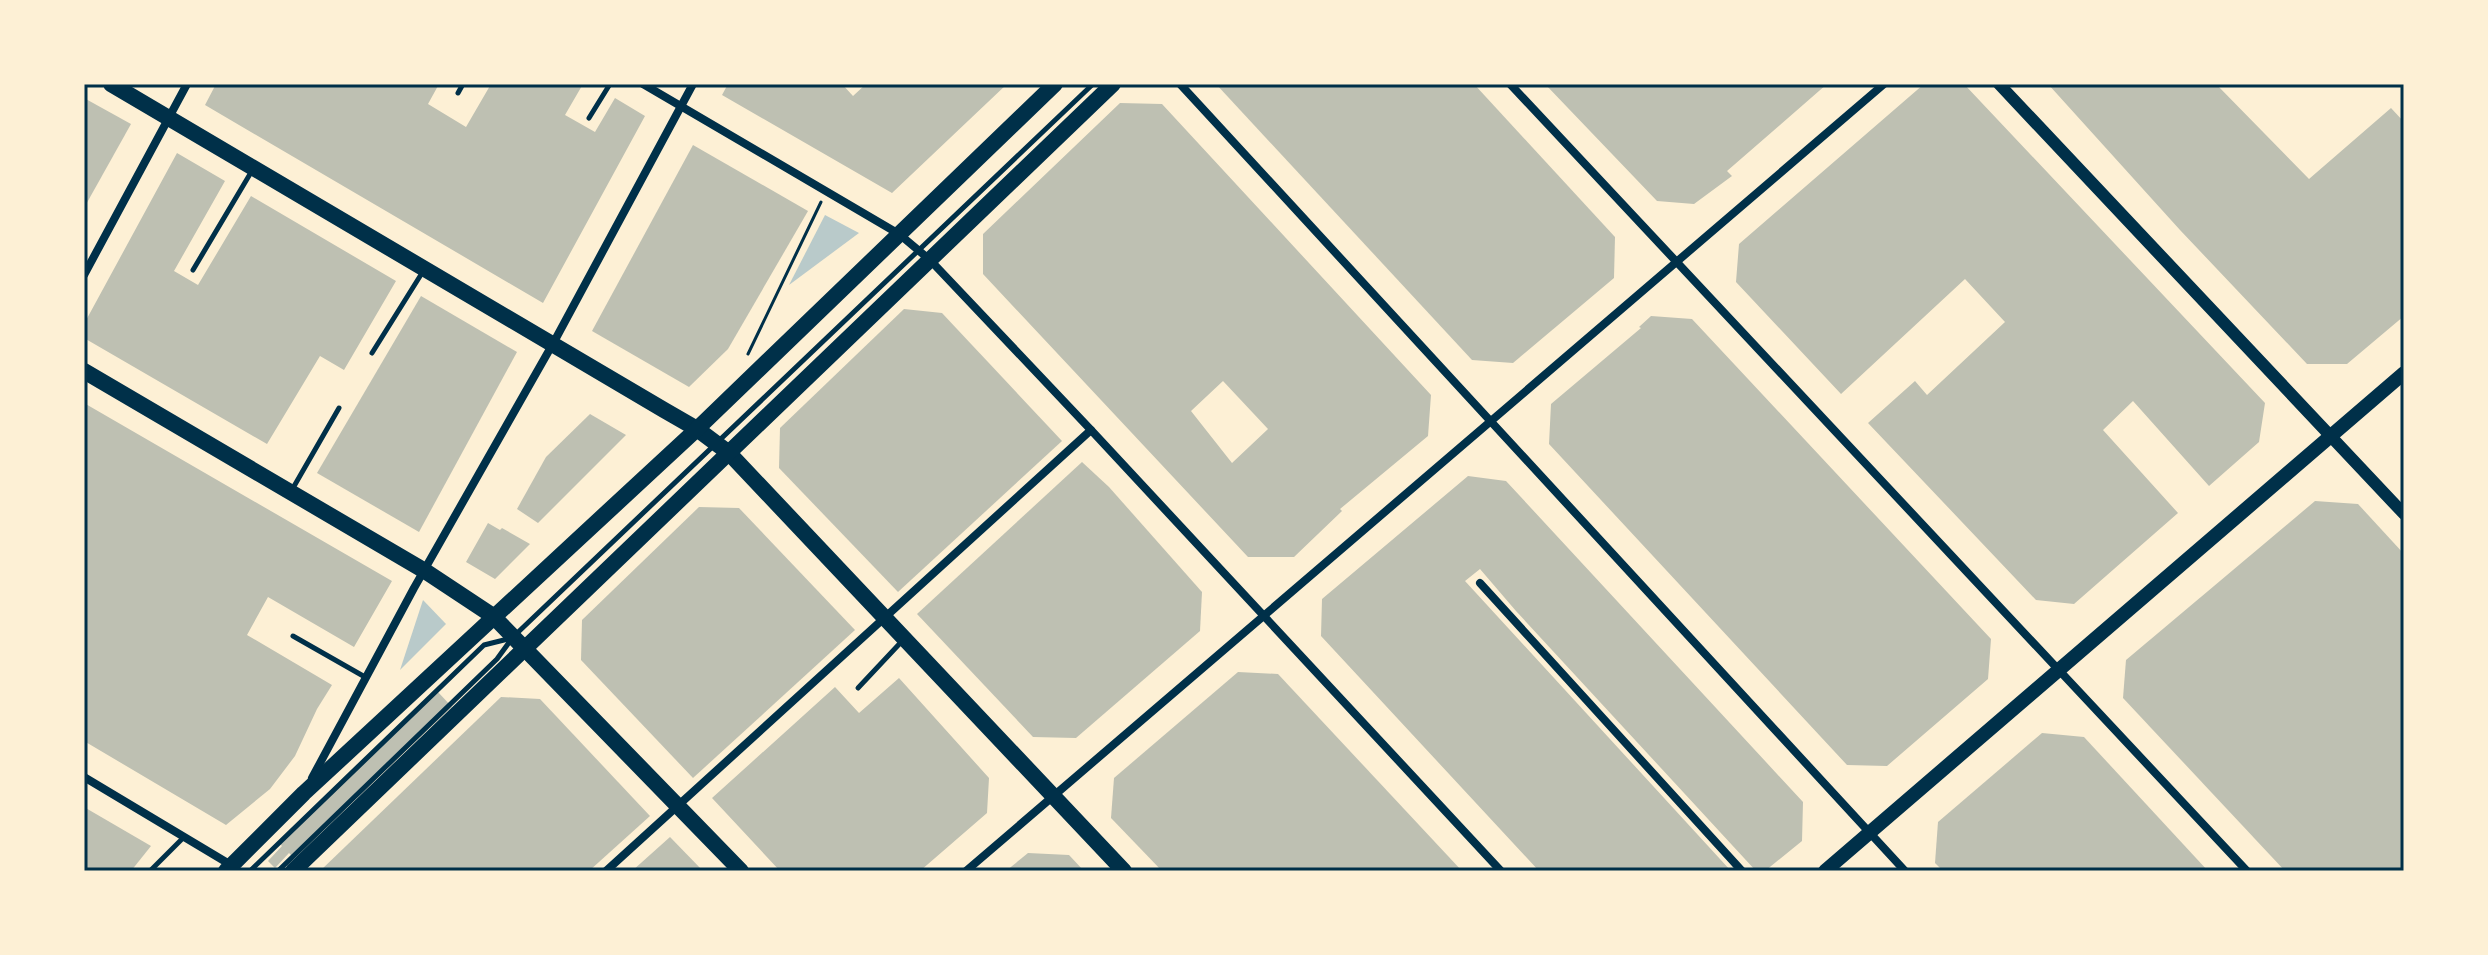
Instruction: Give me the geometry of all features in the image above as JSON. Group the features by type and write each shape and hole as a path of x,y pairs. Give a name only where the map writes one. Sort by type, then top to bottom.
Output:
{"main road":[{"path":"111,84 697,429 723,448 1124,871"},
{"path":"229,868 304,793 697,429 1055,84"},
{"path":"293,871 525,650 723,448 923,255 1113,84"},
{"path":"84,371 425,571 493,616 741,871"},
{"path":"1825,871 2404,373"}],"street":[{"path":"84,275 187,84"},
{"path":"643,84 899,234 923,255 1091,430 1501,871"},
{"path":"304,793 693,84"},
{"path":"1180,84 1905,871"},
{"path":"1510,84 2247,871"},
{"path":"966,871 1884,84"},
{"path":"1999,84 2404,514"},
{"path":"606,871 1091,430"},
{"path":"1480,583 1742,871"},
{"path":"84,777 229,868"}],"lane":[{"path":"458,93 463,84"},
{"path":"589,118 610,84"},
{"path":"923,255 1093,84"},
{"path":"193,270 253,168"},
{"path":"372,353 424,268"},
{"path":"290,492 339,408"},
{"path":"278,871 497,659 513,637 723,448"},
{"path":"293,636 366,677"},
{"path":"250,871 484,645 513,637"},
{"path":"858,688 904,639"},
{"path":"150,871 184,837"}],"path":[{"path":"745,360 826,191"}],"shaded area":[{"path":"825,215 859,233 789,285"},
{"path":"423,600 446,624 400,670"}],"building":[{"path":"216,84 439,84 428,104 466,127 491,84 583,84 565,115 595,132 615,98 645,116 543,303 205,105"},
{"path":"728,84 842,84 853,96 866,84 1007,84 892,193 722,95"},
{"path":"1216,84 1474,84 1615,237 1614,278 1513,363 1472,360"},
{"path":"1545,84 1827,84 1727,171 1732,176 1694,204 1657,201"},
{"path":"1924,84 1964,84 2265,403 2259,442 2209,486 2133,401 2103,430 2178,513 2074,604 2036,600 1868,423 1915,381 1927,395 2005,322 1965,279 1841,394 1736,282 1739,244"},
{"path":"2048,84 2216,84 2309,179 2391,108 2404,122 2404,316 2347,364 2307,364"},
{"path":"84,98 131,124 84,208"},
{"path":"1120,103 1162,104 1431,395 1428,436 1340,509 1342,511 1294,557 1248,557 983,274 983,234","holes":["1223,381 1268,429 1232,463 1191,411"]},
{"path":"693,145 808,211 728,349 689,387 592,331"},
{"path":"177,153 225,181 174,271 198,285 251,196 396,281 344,370 320,356 267,444 84,338 84,324"},
{"path":"421,296 517,352 419,532 317,473"},
{"path":"904,309 942,313 1062,441 898,592 779,468 780,428"},
{"path":"1651,316 1692,319 1991,639 1988,679 1887,766 1847,765 1549,444 1551,404 1641,328"},
{"path":"84,403 392,581 354,647 268,597 247,635 332,685 295,756 270,789 226,825 84,741"},
{"path":"590,414 626,435 538,523 517,509 546,457"},
{"path":"1082,462 1109,487 1202,592 1200,631 1076,738 1033,737 917,614"},
{"path":"1468,476 1506,481 1803,802 1802,841 1765,871 1756,871 1480,569 1465,581 1731,871 1539,871 1321,636 1322,599"},
{"path":"2315,501 2358,504 2404,554 2404,871 2285,871 2123,698 2126,660"},
{"path":"699,507 739,508 855,630 693,778 581,660 582,620"},
{"path":"488,523 530,544 495,579 466,562"},
{"path":"1238,672 1278,674 1462,871 1162,871 1111,818 1114,778"},
{"path":"899,678 989,778 987,813 920,871 780,871 712,798 835,687 859,713"},
{"path":"437,691 452,707 293,857 289,853 275,868 268,861 282,846 278,842"},
{"path":"501,697 540,699 650,816 589,871 320,871"},
{"path":"2042,733 2084,737 2208,871 1943,871 1935,863 1938,822"},
{"path":"84,807 151,846 131,871 84,871"},
{"path":"670,837 703,871 632,871"},
{"path":"1028,853 1069,855 1084,871 1006,871"}]}
